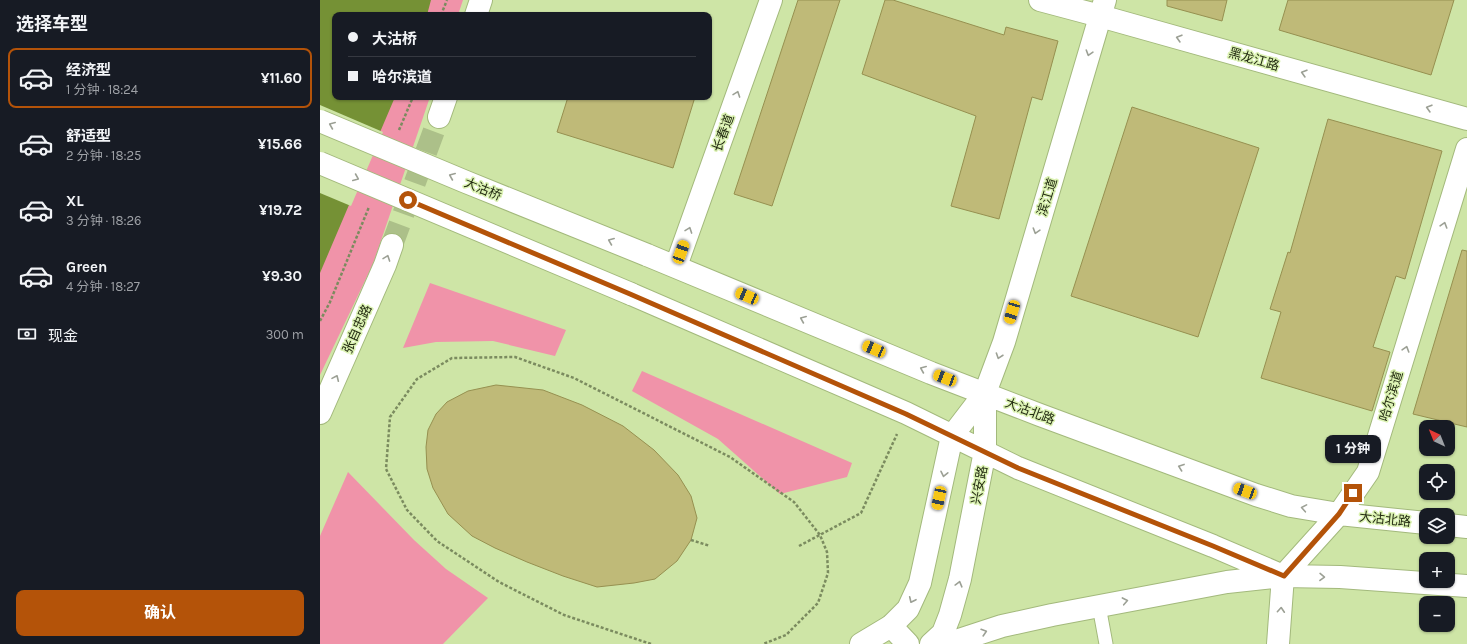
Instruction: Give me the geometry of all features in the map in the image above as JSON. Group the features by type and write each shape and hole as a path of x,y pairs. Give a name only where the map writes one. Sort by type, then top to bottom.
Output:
{"main road":[{"path":"477,12 481,0"},
{"name":"长春道","path":"676,266 771,0"},
{"name":"黑龙江路","path":"1040,0 1103,8 1467,119"},
{"name":"滨江道","path":"985,393 1004,342 1103,8"},
{"name":"大沽桥","path":"320,120 466,182 647,255"},
{"name":"哈尔滨道","path":"1284,576 1339,514 1368,472 1467,149"},
{"path":"320,163 630,294 906,414 1018,468 1284,576"},
{"name":"张自忠路","path":"320,413 385,265 392,245"},
{"name":"大沽北路","path":"647,255 931,373 1256,495 1291,506 1339,514 1419,522"},
{"path":"861,644 891,626 908,609 920,583 952,436 985,393"},
{"name":"兴安路","path":"931,644 943,633 950,615 960,579 985,451 985,393"},
{"path":"1455,526 1467,527"},
{"path":"1278,644 1284,576"},
{"path":"947,644 1002,626 1228,582 1284,576 1340,577 1467,586"},
{"path":"891,626 908,644"}],"lane":[{"path":"1099,606 1106,644"}],"path":[{"path":"442,12 446,0"},
{"path":"651,644 564,615 499,582 437,541 406,510 386,469 386,461 390,417 417,379 452,358 515,357 574,378 730,457 794,502 820,535 827,552 828,573 818,603 786,635 763,644"},
{"path":"799,546 861,512 906,414"},
{"path":"691,540 710,546"}],"shaded area":[{"path":"320,0 463,0 459,12 332,12 332,100 429,100 373,264 320,375"},
{"path":"320,0 431,0 428,12 332,12 332,100 394,100 320,273"},
{"path":"430,283 566,330 555,356 493,341 436,342 403,348"},
{"path":"642,371 852,463 847,477 780,494 718,439 632,391"},
{"path":"348,472 414,540 446,569 488,598 443,644 320,644 320,536"}],"pier":[{"path":"320,105 383,132 351,206 320,193"}],"building":[{"path":"798,0 840,0 772,206 734,194"},
{"path":"885,0 893,0 1004,35 1006,27 1058,41 1042,100 1032,97 999,219 951,206 976,116 862,74"},
{"path":"1167,0 1227,0 1222,21 1167,6"},
{"path":"1288,0 1454,0 1431,75 1279,30"},
{"path":"567,100 694,100 673,168 557,132"},
{"path":"1132,107 1259,148 1198,337 1071,296"},
{"path":"1328,119 1442,151 1405,279 1396,276 1373,347 1390,352 1372,411 1261,378 1281,312 1270,309 1288,252 1290,253"},
{"path":"1462,250 1467,251 1467,427 1455,424 1455,420 1438,420 1413,414"},
{"path":"496,385 543,390 582,405 623,426 654,450 678,475 691,496 697,518 691,540 677,561 655,579 597,587 563,576 495,548 472,536 448,514 433,488 427,469 426,447 428,430 436,414 447,402 468,391"}],"tunnel":[{"path":"392,245 439,117"}],"route":[{"path":"408,200 630,294 906,414 1018,468 1284,576 1339,514 1353,493"}]}
